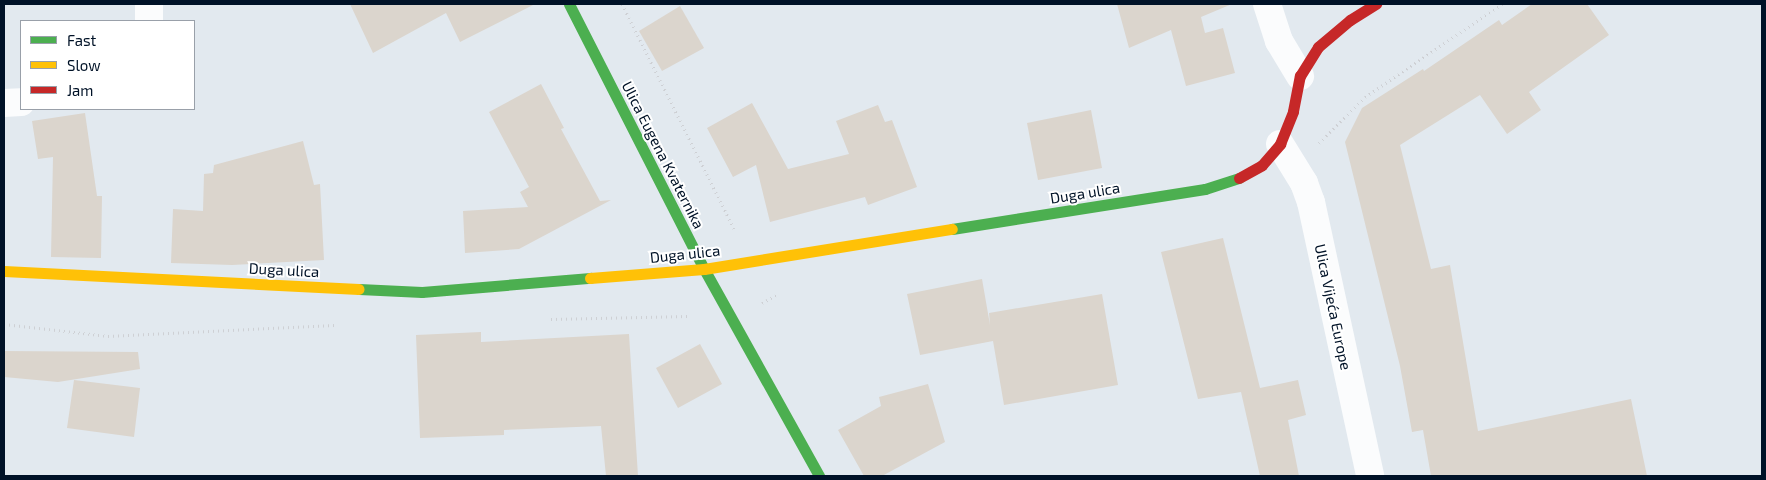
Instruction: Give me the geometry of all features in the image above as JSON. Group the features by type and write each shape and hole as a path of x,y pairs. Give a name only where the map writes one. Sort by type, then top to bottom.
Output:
{"main road":[{"name":"Ulica Eugena Kvaternika","path":"569,4 704,268 819,476"},
{"name":"Duga ulica","path":"4,271 422,292 704,268 1205,189 1236,180 1262,165 1280,144 1292,112 1300,76 1318,47 1350,20 1376,4"}],"street":[{"path":"149,20 150,4"},
{"path":"1267,4 1279,42 1300,76"},
{"path":"4,103 20,102"},
{"name":"Ulica Vijeća Europe","path":"1280,144 1296,167 1311,202 1370,476"}],"path":[{"path":"622,4 770,299"},
{"path":"1296,167 1365,97 1502,4"}],"building":[{"path":"350,4 535,4 460,42 446,13 373,53"},
{"path":"1117,4 1232,4 1201,17 1205,33 1223,28 1235,73 1186,86 1171,30 1129,48"},
{"path":"1532,4 1587,4 1609,35 1529,92 1541,110 1507,134 1480,95 1400,145 1431,269 1450,265 1478,431 1631,399 1647,476 1431,476 1423,430 1412,432 1400,366 1345,142 1362,108 1423,69 1424,71 1499,20 1502,25"},
{"path":"680,6 704,48 662,71 639,31"},
{"path":"541,84 564,128 561,129 600,201 611,200 519,249 465,253 463,211 528,207 520,192 529,187 489,112"},
{"path":"752,103 788,169 849,154 836,121 878,105 885,122 892,120 917,187 868,205 865,197 770,222 756,165 733,177 707,128"},
{"path":"1091,110 1102,168 1038,180 1027,123"},
{"path":"85,113 97,196 102,196 101,258 51,257 53,157 38,159 32,121"},
{"path":"303,141 314,185 320,184 324,260 232,265 171,263 173,209 203,211 204,174 213,173 214,165"},
{"path":"1223,238 1260,388 1298,380 1306,415 1288,420 1299,476 1260,476 1241,392 1198,399 1161,252"},
{"path":"982,279 990,325 989,313 1102,294 1118,385 1004,405 993,341 920,355 907,294"},
{"path":"481,332 481,342 629,334 638,476 606,476 601,426 504,430 504,435 420,438 416,335"},
{"path":"700,344 722,384 678,408 656,368"},
{"path":"4,351 138,352 140,369 58,382 4,377"},
{"path":"74,380 140,388 134,437 67,428"},
{"path":"928,384 945,442 882,476 864,476 838,430 881,406 879,397"}],"traffic: fast":[{"path":"569,4 704,269 819,476"},
{"path":"952,229 1205,189 1239,178"},
{"path":"359,289 422,292 590,278"}],"traffic: slow":[{"path":"590,278 704,269 952,229"},
{"path":"4,271 359,289"}],"traffic: jam":[{"path":"1239,178 1262,165 1280,144 1293,111 1300,76 1318,47 1350,20 1376,4"}]}
